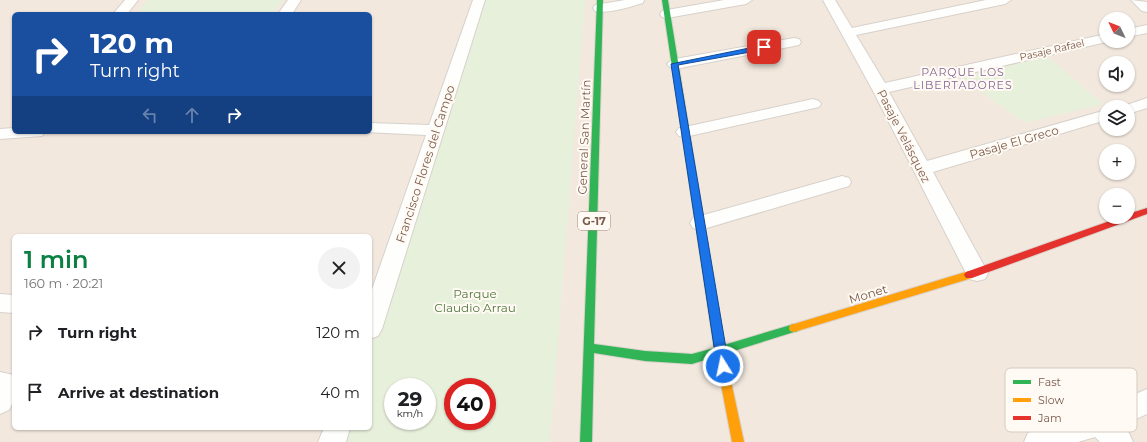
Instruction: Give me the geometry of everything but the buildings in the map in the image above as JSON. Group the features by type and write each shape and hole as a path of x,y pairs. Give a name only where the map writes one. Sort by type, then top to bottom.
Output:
{"street":[{"path":"122,12 132,0"},
{"path":"286,12 295,0"},
{"name":"Francisco Flores del Campo","path":"372,322 479,0"},
{"path":"600,4 623,5 638,0"},
{"path":"665,0 720,351 738,442"},
{"path":"667,14 746,0"},
{"name":"Pasaje Velásquez","path":"829,0 880,89 977,273"},
{"path":"848,33 1005,0"},
{"path":"1137,0 1147,8"},
{"name":"General San Martín","path":"586,442 600,4"},
{"path":"1135,32 1147,29"},
{"name":"Pasaje Rafael","path":"880,89 1099,40"},
{"path":"675,64 794,42"},
{"path":"1135,107 1147,103"},
{"path":"685,132 813,104"},
{"name":"Pasaje El Greco","path":"921,169 1099,117"},
{"path":"372,128 436,130"},
{"path":"0,149 11,133"},
{"path":"700,223 842,182"},
{"name":"Monet","path":"589,348 645,356 692,359 977,273 1147,211"},
{"path":"0,303 12,304"},
{"path":"0,383 9,384 0,402"},
{"path":"1137,406 1147,401"},
{"path":"332,442 336,430"},
{"path":"1038,442 1070,432"},
{"path":"1108,432 1119,442"}],"shaded area":[{"path":"0,0 1147,0 1147,442 0,442"}],"green space":[{"path":"147,0 284,0 274,12 138,12"},
{"name":"Parque Claudio Arrau","path":"480,0 585,0 550,442 343,442 346,430 372,430 372,343 429,153"},
{"path":"1047,56 1099,101 1099,105 1025,123 957,75"}],"traffic: fast":[{"path":"586,442 600,0"},
{"path":"665,0 719,348"},
{"path":"589,348 645,356 692,359 794,328"}],"traffic: slow":[{"path":"794,328 969,275"},
{"path":"719,348 738,442"}],"traffic: jam":[{"path":"969,275 1147,211"}],"district":[{"name":"PARQUE LOS LIBERTADORES","path":"963,78"}],"route":[{"path":"723,366 675,64 764,47"}]}
